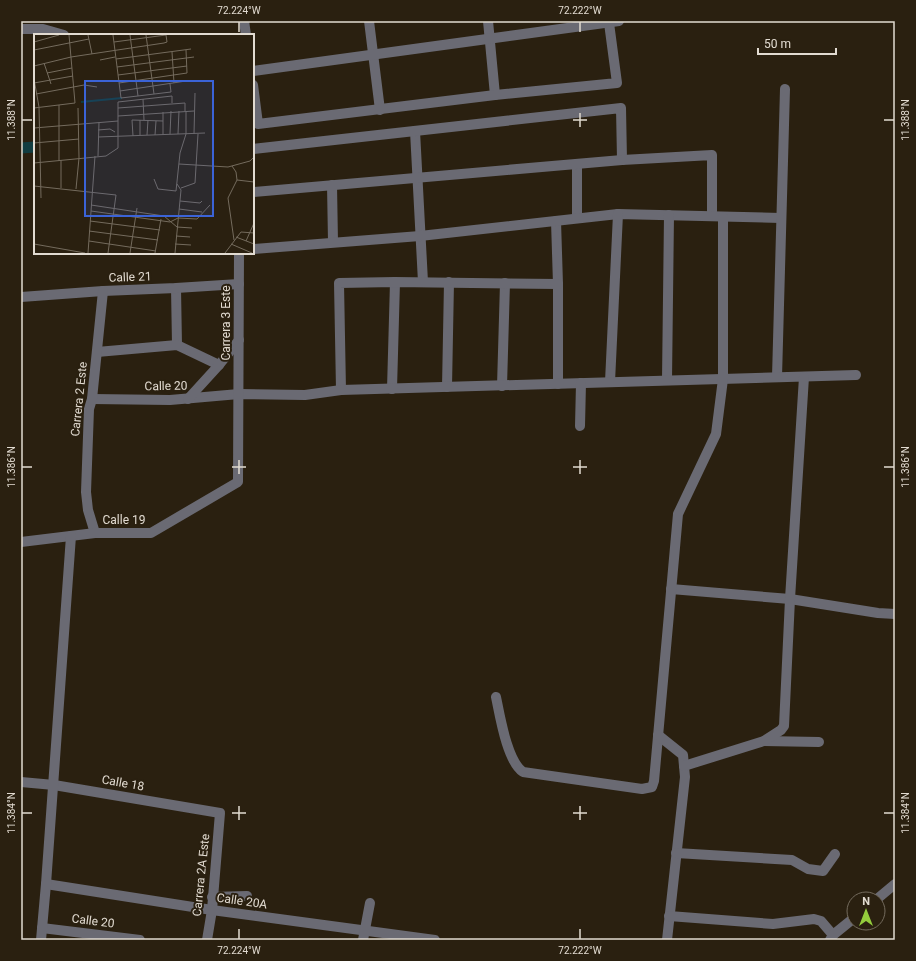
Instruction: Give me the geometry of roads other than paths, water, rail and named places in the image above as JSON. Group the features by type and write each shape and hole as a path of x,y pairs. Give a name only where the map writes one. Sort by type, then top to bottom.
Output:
{"street":[{"path":"244,21 246,34"},
{"path":"369,21 380,110"},
{"path":"488,21 495,95"},
{"path":"254,71 490,39 573,24 614,22 617,83 495,95 258,124 254,93"},
{"path":"21,29 43,29 60,34"},
{"path":"777,377 785,89"},
{"path":"254,149 621,108 622,160"},
{"path":"415,131 423,282"},
{"path":"254,192 622,160 712,155 712,216"},
{"path":"576,164 577,218"},
{"path":"332,185 333,242"},
{"path":"254,249 420,236 618,214 781,218"},
{"path":"610,382 618,214"},
{"path":"667,380 669,215"},
{"path":"496,697 504,735 517,768 523,772 642,789 652,787 654,781 678,514 716,434 723,379 724,217"},
{"path":"556,221 558,284 558,384"},
{"name":"Carrera 3 Este","path":"238,482 239,254"},
{"path":"392,389 395,282"},
{"path":"341,390 339,283 449,282 558,284"},
{"path":"447,387 449,282"},
{"path":"502,386 505,283"},
{"name":"Calle 21","path":"21,297 103,290 176,288 239,284"},
{"path":"176,288 177,345"},
{"name":"Carrera 2 Este","path":"95,533 88,510 86,492 89,409 92,399 103,290"},
{"path":"188,399 219,365 239,340"},
{"path":"97,352 177,345 219,365"},
{"name":"Calle 20","path":"92,399 170,400 239,394 305,395 341,390 804,377 856,374"},
{"path":"764,742 781,730 784,726 790,599 804,377"},
{"path":"580,426 581,383"},
{"name":"Calle 19","path":"21,542 95,533 151,533 238,482"},
{"path":"41,940 72,536"},
{"path":"671,589 790,599 878,613 895,614"},
{"path":"658,735 683,755 685,777 667,940"},
{"path":"684,766 764,742 819,742"},
{"name":"Calle 18","path":"21,782 54,785 220,813"},
{"name":"Carrera 2A Este","path":"207,940 212,910 220,813"},
{"path":"676,853 792,860 808,869 823,871 835,854"},
{"name":"Calle 20A","path":"46,884 364,935 434,940"},
{"path":"886,891 894,884"},
{"path":"212,898 247,896"},
{"path":"364,935 370,903"},
{"path":"669,916 773,924 814,919 820,920 832,938 846,925"},
{"name":"Calle 20","path":"42,928 140,940"}],"waterway":[{"path":"21,148 34,147"}]}
